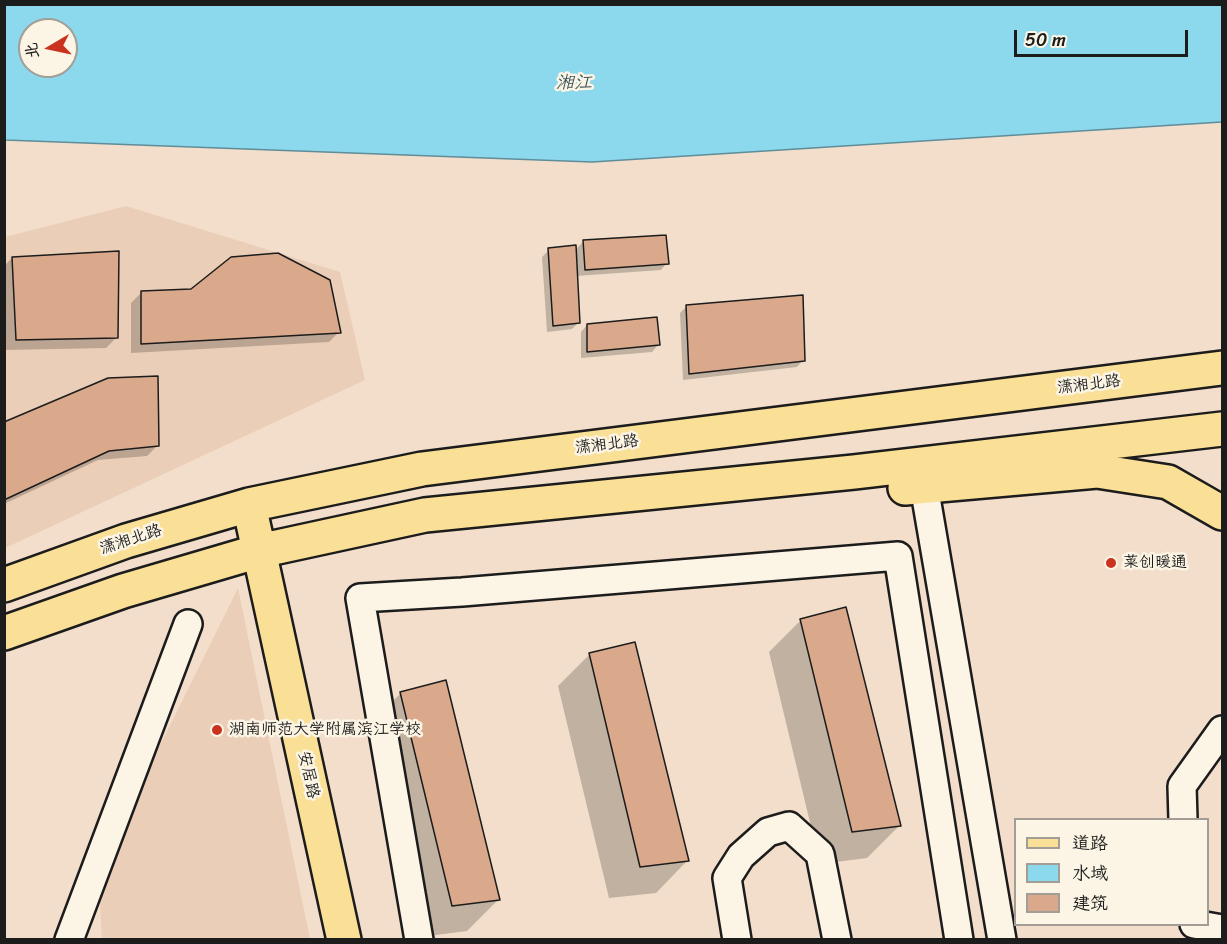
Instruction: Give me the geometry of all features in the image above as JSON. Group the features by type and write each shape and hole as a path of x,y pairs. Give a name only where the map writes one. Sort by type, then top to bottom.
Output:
{"main road":[{"name":"潇湘北路","path":"4,585 126,541 249,505 422,469 1222,368"},
{"path":"4,633 123,591 259,552 425,515 1222,429"},
{"path":"682,489 815,496 1097,471 1168,482 1222,513"},
{"name":"安居路","path":"249,505 344,939"}],"street":[{"path":"924,486 1002,939"},
{"path":"419,939 360,598 474,591 898,556 959,939"},
{"path":"69,939 188,624"},
{"path":"1183,818 1182,786 1222,730"},
{"path":"737,939 727,878 741,856 768,832 789,826 820,854 837,939"},
{"path":"1203,926 1222,930"}],"shaded area":[{"path":"126,206 340,272 365,380 5,548 5,237"},
{"name":"湖南师范大学附属滨江学校","path":"238,588 310,939 102,939 98,871"}],"water":[{"name":"湘江","path":"5,4 1222,5 1222,122 592,162 5,140"}],"building":[{"path":"666,235 669,264 585,270 583,240"},
{"path":"576,245 580,323 553,326 548,248"},
{"path":"119,251 118,338 16,340 12,257"},
{"path":"278,253 330,280 341,333 141,344 141,291 191,289 231,257"},
{"path":"803,295 805,361 689,374 686,305"},
{"path":"657,317 660,345 587,352 587,324"},
{"path":"158,376 159,446 109,451 4,500 4,422 108,378"},
{"path":"846,607 901,826 852,832 800,619"},
{"path":"635,642 689,861 640,867 589,653"},
{"path":"446,680 500,900 452,906 400,692"}],"place":[{"name":"莱创暖通","path":"1111,563"},
{"name":"湖南师范大学附属滨江学校","path":"217,730"}]}
